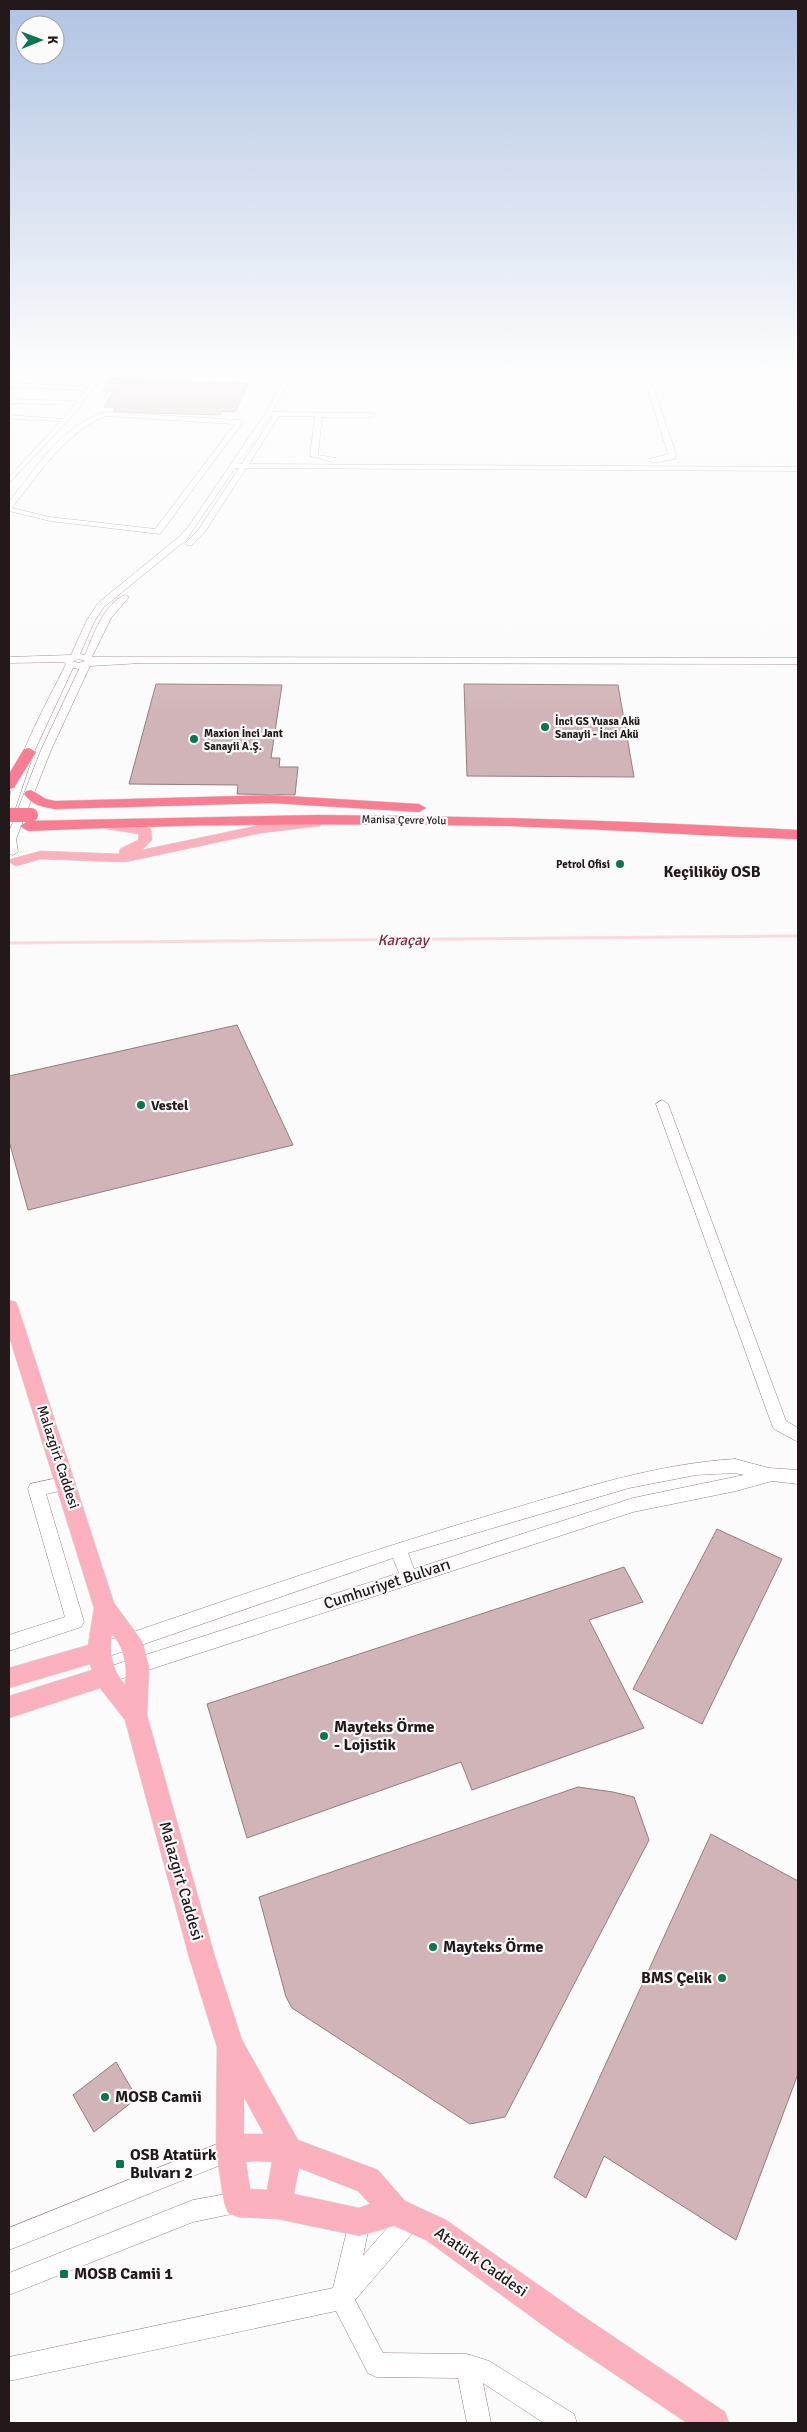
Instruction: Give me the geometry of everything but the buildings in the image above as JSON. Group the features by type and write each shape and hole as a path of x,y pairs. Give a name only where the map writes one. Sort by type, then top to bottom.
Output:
{"highway":[{"path":"9,785 29,752"},
{"path":"31,794 40,802 55,805 271,798 422,815"},
{"name":"Manisa Çevre Yolu","path":"9,827 30,820 230,808 422,815 798,835"},
{"path":"9,814 30,820"},
{"name":"Manisa Çevre Yolu","path":"30,820 49,825 422,815 637,816 798,826"}],"main road":[{"path":"12,858 42,854 125,858 296,824 422,815"},
{"path":"12,858 56,848 126,852 136,849 147,838 146,832 133,827 49,825"},
{"name":"Malazgirt Caddesi","path":"10,1311 105,1608"},
{"path":"105,1608 131,1641 138,1666 135,1715"},
{"path":"105,1608 98,1652 105,1676 135,1715"},
{"name":"Cumhuriyet Bulvarı","path":"9,1678 98,1652"},
{"name":"Cumhuriyet Bulvarı","path":"9,1707 105,1676"},
{"name":"Malazgirt Caddesi","path":"135,1715 202,1958 230,2046"},
{"path":"230,2046 230,2150 238,2203 278,2205 359,2222 403,2215"},
{"path":"230,2046 288,2150 278,2205"},
{"name":"Atatürk Caddesi","path":"230,2150 256,2147 288,2150 368,2180 403,2215 436,2230 714,2423"}],"street":[{"path":"28,485 9,508 50,519 157,532 208,485"},
{"path":"9,814 29,752 70,660 91,620 101,605 183,538 198,493 202,485"},
{"path":"12,858 11,840 31,794 46,750 88,661 102,623 113,607 196,537 231,485"},
{"path":"198,493 225,494"},
{"path":"9,660 798,661"},
{"path":"662,1104 780,1425 798,1436"},
{"name":"Cumhuriyet Bulvarı","path":"98,1652 398,1549 629,1481 696,1468 735,1466 769,1475 798,1477"},
{"name":"Cumhuriyet Bulvarı","path":"105,1676 633,1505 736,1484 769,1475"},
{"path":"9,1643 75,1622 36,1490 66,1484"},
{"path":"398,1549 409,1577"},
{"name":"Atatürk Caddesi","path":"9,2239 230,2150"},
{"path":"9,2284 193,2211 238,2203"},
{"path":"9,2369 342,2298 403,2215"},
{"path":"359,2222 342,2298 376,2365 467,2366 489,2373 565,2423"},
{"path":"467,2366 479,2423"}],"waterway":[{"name":"Karaçay","path":"9,943 798,936"}],"place":[{"name":"İnci GS Yuasa Akü Sanayii - İnci Akü","path":"545,727"},
{"name":"Maxion İnci Jant Sanayii A.Ş.","path":"194,739"},
{"name":"Petrol Ofisi","path":"620,864"},
{"name":"Vestel","path":"141,1105"},
{"name":"Mayteks Örme - Lojistik","path":"324,1736"},
{"name":"Mayteks Örme","path":"433,1947"},
{"name":"BMS Çelik","path":"722,1978"},
{"name":"MOSB Camii","path":"105,2097"},
{"name":"OSB Atatürk Bulvarı 2","path":"120,2164"},
{"name":"MOSB Camii 1","path":"64,2274"}],"district":[{"name":"Keçiliköy OSB","path":"712,872"}]}
